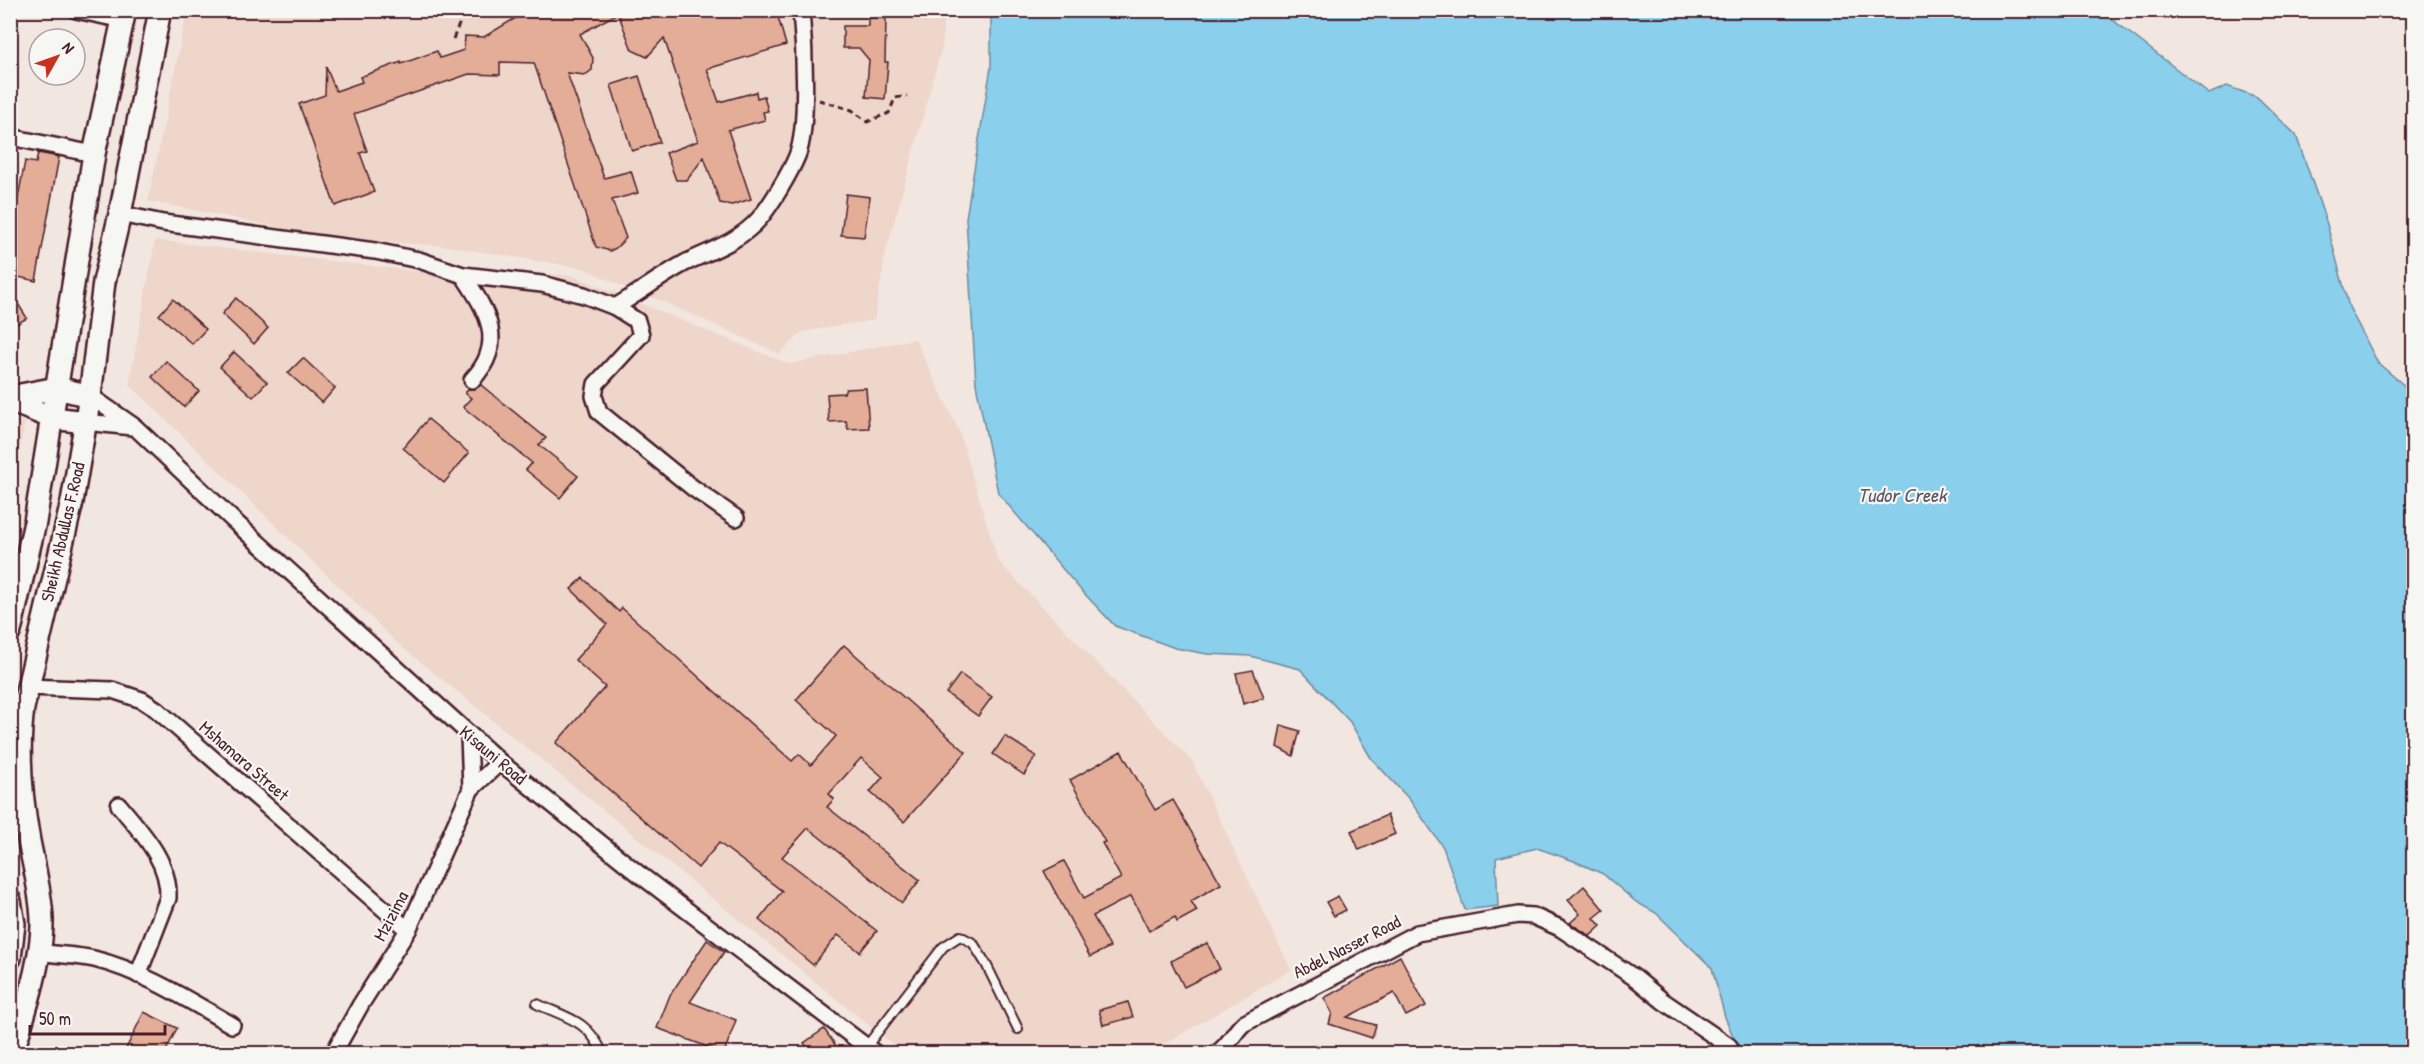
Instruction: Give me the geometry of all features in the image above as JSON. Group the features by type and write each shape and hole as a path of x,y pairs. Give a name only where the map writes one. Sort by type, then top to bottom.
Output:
{"main road":[{"name":"Sheikh Abdullas F.Road","path":"12,1053 39,952 42,930 41,902 20,777 20,733 27,687 72,502 90,396 104,282 161,11"},
{"name":"Sheikh Abdullas F.Road","path":"10,631 36,522 94,154 124,15"},
{"path":"10,399 57,388 90,396"},
{"path":"10,399 53,418 86,422"},
{"path":"10,901 14,924 10,958"}],"street":[{"path":"76,10 124,15"},
{"path":"615,307 685,264 711,253 740,235 759,219 798,155 803,96 804,42 801,10"},
{"path":"10,137 94,154"},
{"path":"120,214 163,223 375,251 419,260 463,275 542,284 584,295 615,307 638,321 641,335 596,384 594,396 599,412 693,488 736,518"},
{"path":"463,275 486,311 491,337 485,363 472,380"},
{"name":"Kisauni Road","path":"90,396 135,427 500,762 639,874 871,1050"},
{"path":"86,422 135,427"},
{"name":"Mshamara Street","path":"27,687 112,690 142,700 156,709 408,930"},
{"path":"470,736 471,789"},
{"path":"471,789 500,762"},
{"name":"Mzizima","path":"333,1053 408,930 471,789"},
{"path":"119,805 162,865 168,888 168,898 138,975"},
{"name":"Abdel Nasser Road","path":"1224,1053 1234,1032 1243,1024 1417,933 1518,915 1542,918 1560,928 1635,978 1663,1001 1729,1046"},
{"path":"39,952 93,959 138,975 231,1025"}],"lane":[{"path":"871,1050 943,947 960,936 973,943 1018,1029"},
{"path":"537,1004 583,1024 603,1053"}],"path":[{"path":"453,39 465,10"},
{"path":"803,96 852,110 867,122 888,113 895,98 907,96"}],"shaded area":[{"path":"187,11 943,11 943,43 886,252 874,320 802,332 780,354 582,268 446,246 338,239 148,201"},
{"path":"155,240 440,274 571,275 789,364 915,339 959,431 998,561 1192,761 1291,970 1149,1053 903,1053 397,643 129,384"},
{"path":"10,421 25,422 11,496"}],"water":[{"name":"Tudor Creek","path":"991,11 2101,11 2209,94 2227,86 2257,97 2296,135 2327,224 2349,307 2378,363 2413,393 2413,1053 1740,1053 1725,1017 1712,968 1656,913 1636,902 1603,874 1537,848 1496,858 1498,906 1465,910 1443,847 1409,799 1371,758 1350,722 1300,669 1250,656 1207,654 1175,648 1115,626 1079,588 998,493 976,384 966,218 991,67"}],"building":[{"path":"529,10 776,10 786,45 707,69 719,102 756,92 757,98 764,96 768,111 763,112 765,120 728,130 751,199 732,205 720,203 704,157 687,180 676,180 666,153 698,141 664,38 647,57 632,50 618,13 580,34 593,58 592,70 585,75 567,73 604,178 631,171 638,193 612,200 626,238 616,248 610,251 596,247 534,63 500,62 500,75 469,74 354,114 367,151 360,153 374,192 335,206 299,104 325,95 326,67 336,91 362,82 360,77 401,62 401,64 437,51 440,58 464,50 465,36 484,37"},
{"path":"868,18 886,18 885,62 888,62 885,99 866,97 869,60 859,48 843,48 843,26 868,26"},
{"path":"639,76 660,142 632,151 611,85"},
{"path":"38,153 59,157 36,281 14,276 15,266 10,265 10,239 25,161 36,163"},
{"path":"846,194 870,197 864,237 841,235"},
{"path":"10,291 27,318 10,328"},
{"path":"236,298 268,328 254,344 222,314"},
{"path":"173,299 206,329 192,344 159,315"},
{"path":"234,352 267,382 253,397 220,367"},
{"path":"303,358 335,388 322,403 288,373"},
{"path":"166,361 199,391 184,407 152,377"},
{"path":"481,385 546,438 539,445 578,476 560,498 526,470 532,463 463,407 471,398 465,393"},
{"path":"866,388 869,428 848,429 846,421 829,422 827,394 844,393 846,389"},
{"path":"428,419 469,453 444,483 403,448"},
{"path":"583,578 619,612 622,608 792,761 799,754 811,765 836,736 796,700 844,645 966,752 904,822 870,792 883,777 861,758 829,794 834,799 827,807 920,880 902,903 808,828 782,857 877,931 860,952 838,935 813,965 759,920 782,891 719,843 698,868 556,743 605,687 575,660 607,624 571,589"},
{"path":"1253,670 1264,698 1243,704 1236,673"},
{"path":"960,674 992,697 978,716 946,693"},
{"path":"1281,725 1300,731 1293,756 1277,747"},
{"path":"1005,736 1036,756 1024,775 993,754"},
{"path":"1121,751 1155,810 1173,800 1221,884 1191,901 1197,911 1177,922 1175,917 1149,931 1131,896 1093,916 1110,947 1090,957 1044,871 1064,861 1084,898 1121,878 1102,843 1105,842 1070,780"},
{"path":"1387,815 1395,834 1359,850 1351,831"},
{"path":"1584,886 1604,910 1594,918 1601,926 1590,936 1570,923 1580,914 1568,900"},
{"path":"1338,896 1346,910 1334,916 1326,902"},
{"path":"707,940 724,952 690,1002 736,1020 724,1053 657,1028 670,995"},
{"path":"1207,943 1220,969 1184,987 1171,961"},
{"path":"1400,956 1426,1006 1406,1016 1394,993 1347,1017 1376,1025 1372,1038 1329,1024 1332,1013 1324,998"},
{"path":"1128,1002 1133,1017 1103,1025 1099,1010"},
{"path":"144,1012 177,1028 165,1053 124,1053"},
{"path":"824,1029 841,1053 811,1053 804,1043"}]}
